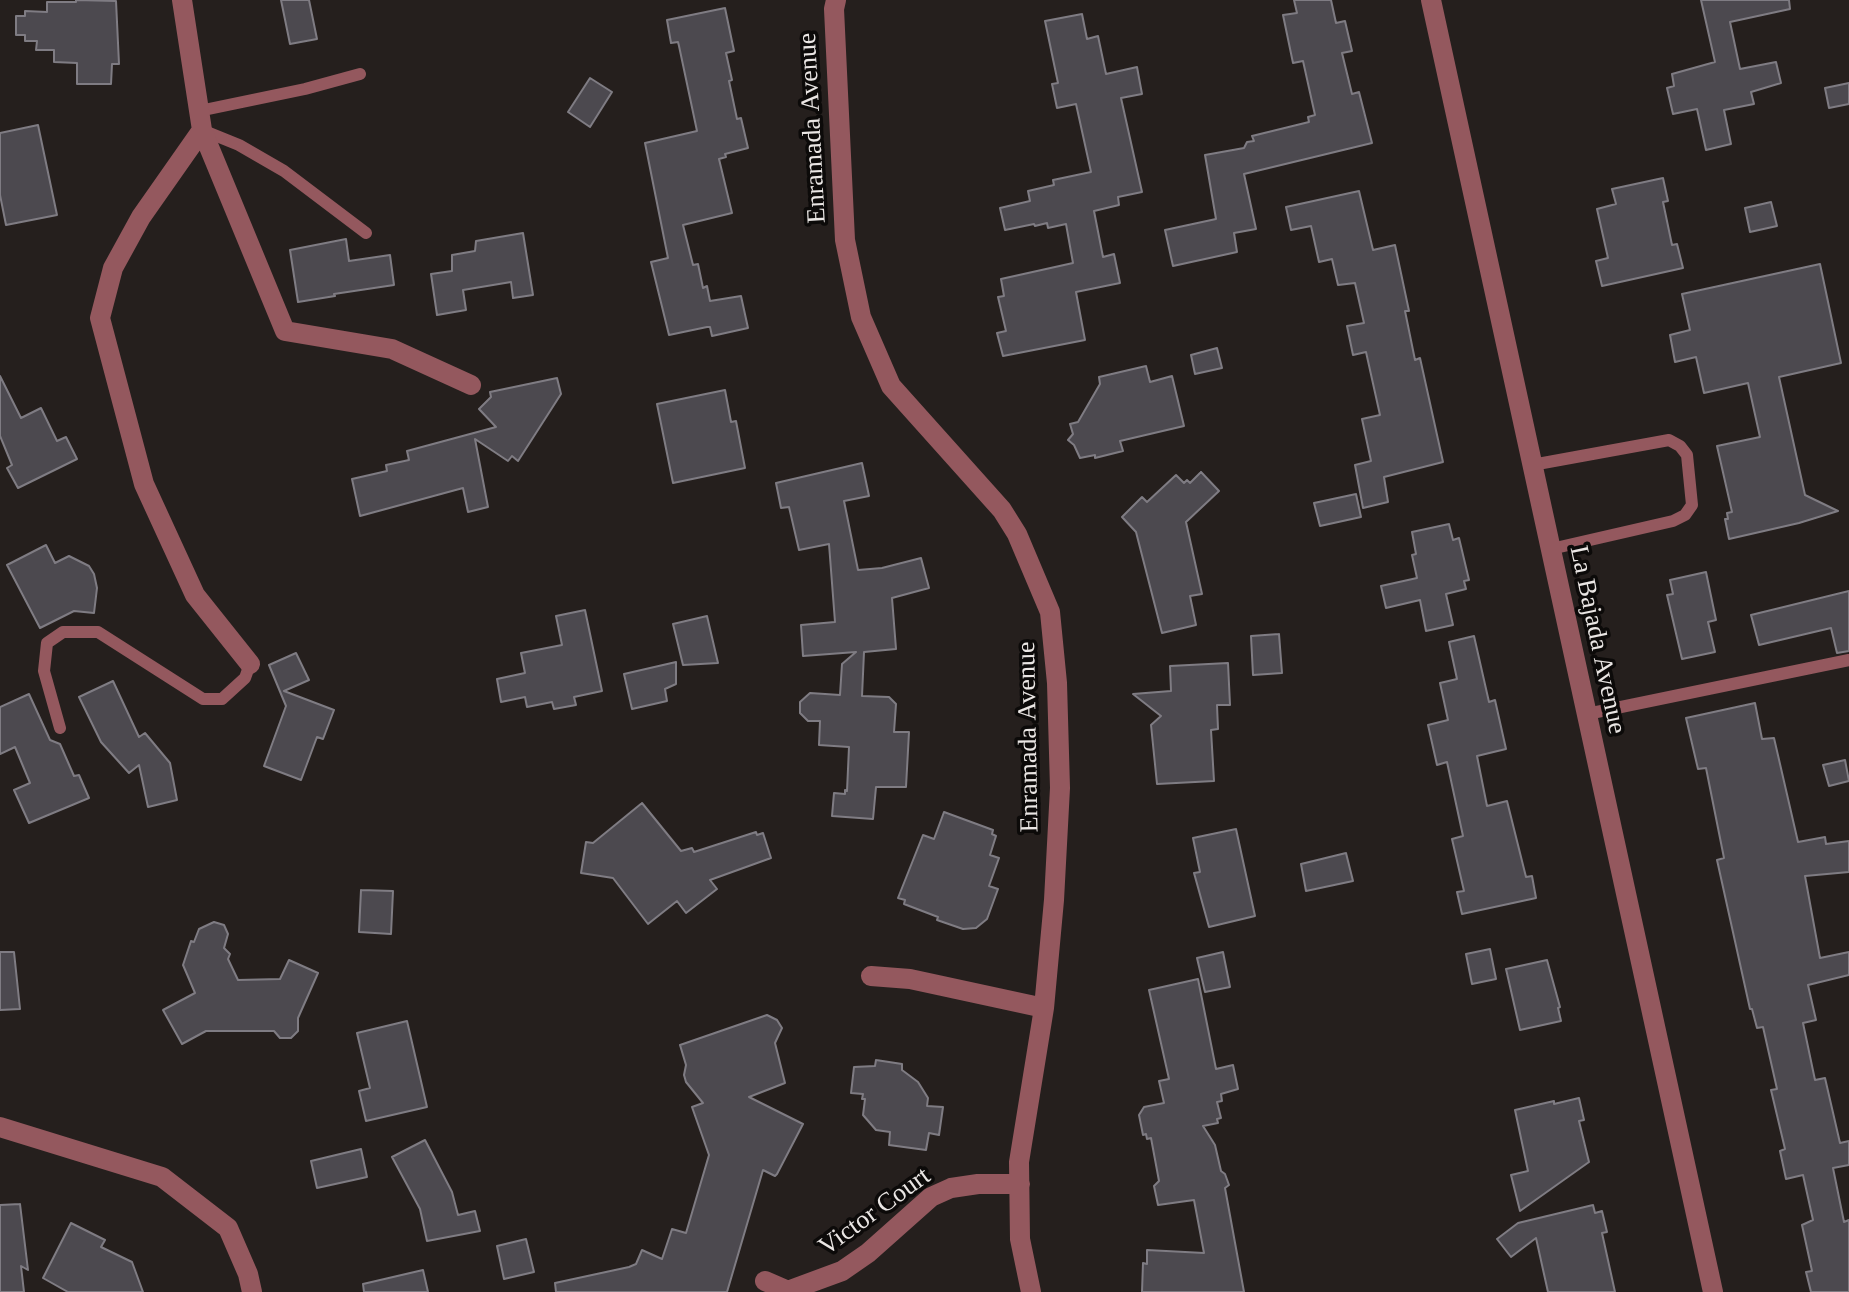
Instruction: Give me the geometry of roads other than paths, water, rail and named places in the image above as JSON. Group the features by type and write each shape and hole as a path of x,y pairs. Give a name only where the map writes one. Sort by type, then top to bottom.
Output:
{"street":[{"path":"182,0 201,120 285,331 392,349 471,385"},
{"name":"Enramada Avenue","path":"836,0 845,240 861,317 891,386 1002,510 1017,534 1050,612 1057,683 1060,788 1054,900 1044,1008 1019,1162 1020,1239 1031,1292"},
{"name":"La Bajada Avenue","path":"1431,0 1713,1292"},
{"path":"201,120 113,268 100,318 144,484 195,595 250,664"},
{"path":"871,976 910,979 1044,1008"},
{"path":"0,1127 162,1177 228,1228 248,1274 252,1292"},
{"name":"Victor Court","path":"765,1281 788,1291 842,1271 868,1253 931,1197 951,1188 978,1184 1020,1184"}],"lane":[{"path":"201,120 360,74"},
{"path":"201,120 284,171 366,233"},
{"path":"1532,465 1669,440 1680,446 1687,455 1692,505 1685,515 1673,521 1551,549"},
{"path":"60,728 44,671 47,643 63,632 98,632 203,699 222,699 245,678 250,664"},
{"path":"1587,714 1849,660"}]}
